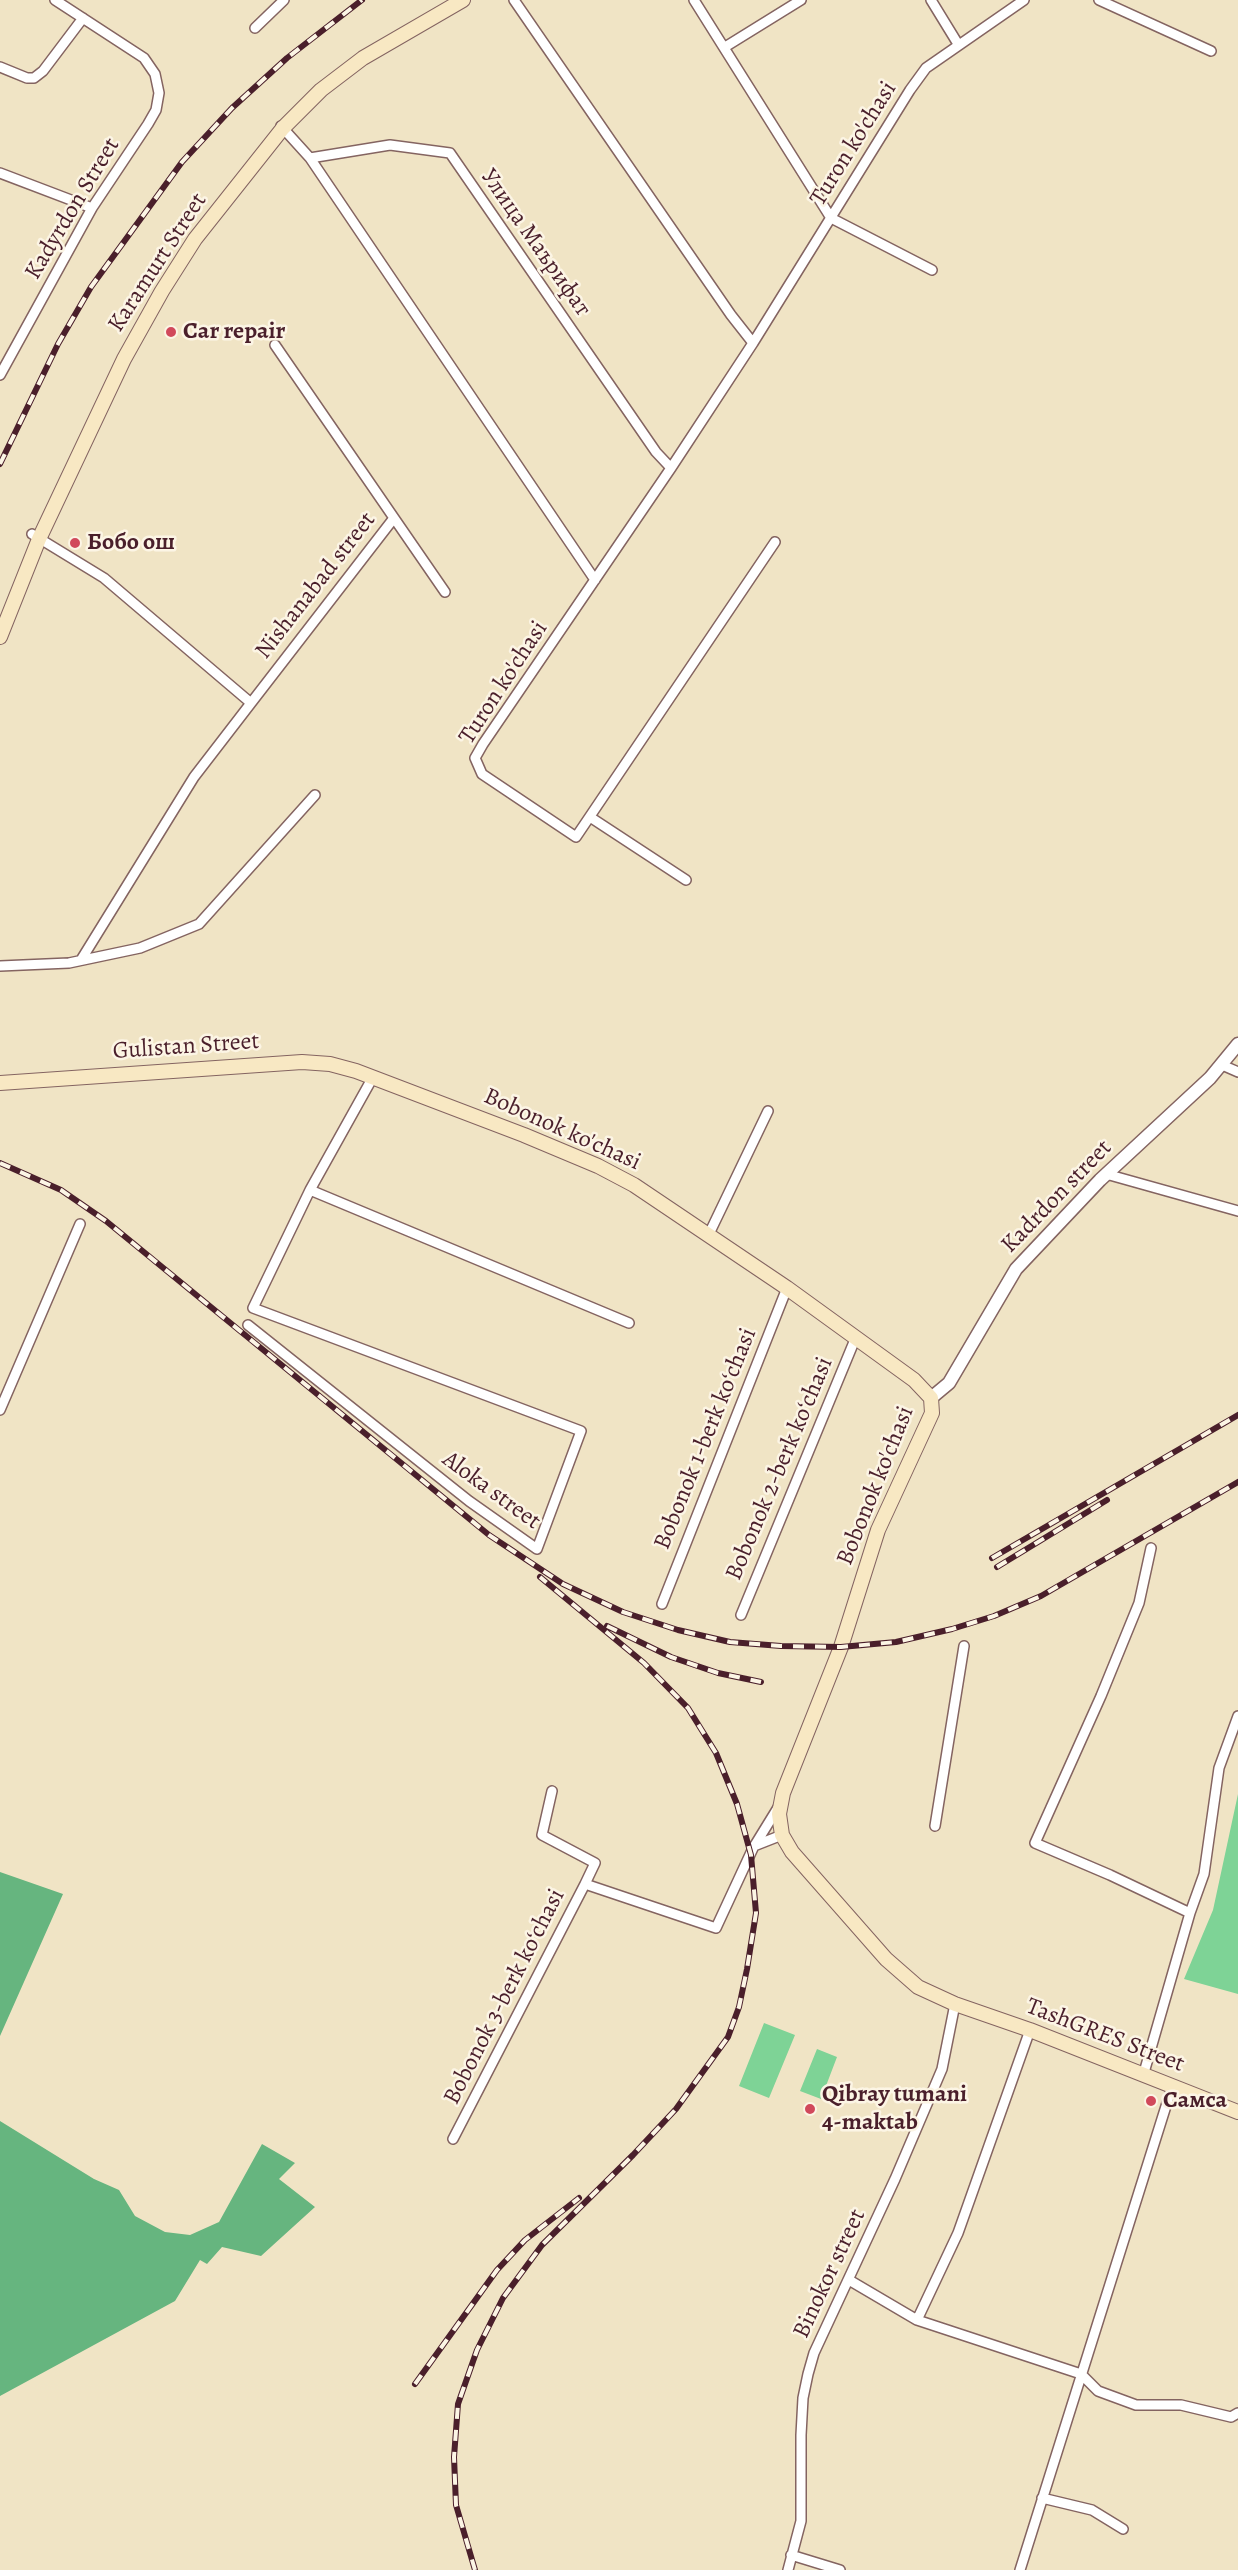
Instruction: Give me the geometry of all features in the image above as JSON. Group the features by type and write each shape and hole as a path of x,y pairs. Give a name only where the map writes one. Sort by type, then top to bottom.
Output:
{"main road":[{"name":"Karamurt Street","path":"0,616 118,358 156,289 192,234 281,126 338,69 451,0"},
{"name":"Karamurt Street","path":"281,126 321,90 363,58 463,0"},
{"name":"Karamurt Street","path":"0,637 36,536"},
{"name":"Gulistan Street","path":"0,1083 302,1062 330,1064 373,1077"},
{"name":"Bobonok ko'chasi","path":"373,1077 598,1166 650,1194 856,1337 914,1380 931,1398 930,1419 878,1530 841,1647 780,1804 779,1820 782,1835"},
{"path":"782,1835 792,1852 894,1967 918,1987 955,2004"},
{"name":"TashGRES Street","path":"955,2004 1030,2030 1238,2112"}],"street":[{"path":"0,67 27,78 34,78 43,71 83,18 55,0"},
{"path":"255,28 284,0"},
{"path":"514,0 731,315 753,343"},
{"path":"694,0 831,218 932,270"},
{"path":"725,47 801,0"},
{"path":"931,0 958,44"},
{"name":"Turon ko'chasi","path":"775,542 576,837 482,774 475,758 753,343 910,90 926,68 1024,0"},
{"path":"1099,0 1211,51"},
{"name":"Kadyrdon Street","path":"0,375 92,208 156,110 159,93 155,74 144,58 83,18"},
{"path":"281,126 310,158 595,580"},
{"name":"Улица Маърифат","path":"310,158 390,145 450,153 649,443 671,468"},
{"path":"0,173 92,208"},
{"name":"Nishanabad street","path":"81,960 194,777 394,518 275,345"},
{"path":"394,518 445,592"},
{"path":"36,536 104,578 251,703"},
{"path":"0,966 69,963 140,948 199,924 315,795"},
{"path":"590,817 686,880"},
{"name":"Kadrdon street","path":"931,1398 949,1383 1016,1269 1106,1174 1222,1065 1238,1044"},
{"path":"1222,1065 1238,1071"},
{"path":"373,1077 310,1190 629,1323"},
{"path":"709,1234 768,1112"},
{"path":"1106,1174 1238,1211"},
{"name":"Aloka street","path":"248,1325 469,1501 537,1549 581,1431 253,1308 310,1190"},
{"path":"0,1410 80,1224"},
{"name":"Bobonok 1-berk koʻchasi","path":"662,1604 787,1288"},
{"name":"Bobonok 2-berk koʻchasi","path":"741,1615 856,1337"},
{"path":"1151,1548 1138,1604 1101,1696 1035,1843 1190,1913"},
{"path":"936,1826 964,1646"},
{"path":"1143,2076 1190,1913 1204,1874 1219,1768 1238,1716"},
{"path":"552,1791 542,1835 595,1863 585,1884"},
{"name":"Bobonok 3-berk koʻchasi","path":"453,2139 585,1884 716,1928 754,1846 780,1804"},
{"path":"754,1846 782,1835"},
{"name":"Binokor street","path":"788,2570 801,2521 803,2398 814,2353 849,2280 942,2069 955,2004"},
{"path":"917,2320 958,2233 1030,2030"},
{"path":"1020,2570 1172,2087"},
{"path":"849,2280 917,2320 1081,2374 1098,2391 1136,2405 1181,2405 1231,2417 1238,2413"},
{"path":"1042,2498 1092,2510 1123,2529"},
{"path":"791,2554 840,2570"}],"green space":[{"path":"1238,1794 1238,1994 1184,1979 1213,1910"},
{"path":"0,1872 63,1894 0,2036"},
{"path":"764,2023 795,2035 769,2098 739,2086"},
{"path":"817,2049 837,2057 821,2099 800,2091"},
{"path":"0,2121 94,2179 119,2190 135,2216 165,2232 190,2235 219,2222 262,2144 295,2163 279,2179 315,2207 261,2256 222,2247 207,2264 200,2260 175,2301 0,2396"}],"railway":[{"path":"0,464 58,344 91,287 182,162 232,108 287,58 362,0"},
{"path":"0,1163 61,1190 106,1221 489,1535 563,1584 623,1612 678,1630 730,1642 841,1647 896,1642 952,1629 994,1616 1041,1596 1238,1482"},
{"path":"992,1558 1238,1415"},
{"path":"997,1567 1107,1500"},
{"path":"475,2570 456,2505 454,2457 458,2404 477,2350 503,2298 542,2245 676,2109 728,2037 739,2007 756,1913 751,1855 737,1804 716,1753 688,1708 644,1663 540,1577"},
{"path":"607,1626 671,1657 718,1673 761,1682"},
{"path":"415,2384 497,2270 525,2240 579,2198"}],"place":[{"name":"Car repair","path":"171,332"},
{"name":"Бобо ош","path":"75,543"},
{"name":"Самса","path":"1151,2101"},
{"name":"Qibray tumani 4-maktab","path":"810,2109"}]}
